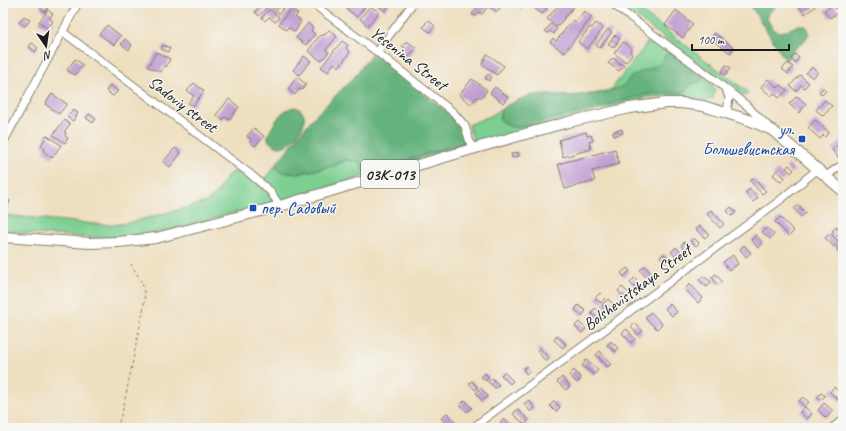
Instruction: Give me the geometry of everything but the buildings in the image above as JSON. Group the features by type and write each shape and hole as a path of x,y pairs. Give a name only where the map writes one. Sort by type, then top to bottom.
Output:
{"main road":[{"name":"03К-013","path":"3,237 90,243 137,241 177,233 280,206 472,149 586,118 644,105 681,103 703,106 727,112 749,120 772,130 843,191"}],"street":[{"path":"3,143 78,3"},
{"name":"Yesenina Street","path":"312,3 377,52 456,116 467,129 472,149"},
{"path":"377,52 413,3"},
{"path":"611,3 726,88 750,108 772,130"},
{"name":"Sadoviy street","path":"63,32 249,172 270,191 280,206"},
{"path":"726,88 729,98 727,112"},
{"name":"Bolshevistskaya Street","path":"472,428 779,201 822,172 843,164"},
{"path":"832,428 843,420"}],"path":[{"path":"117,428 124,409 145,294 144,285 131,264"}],"green space":[{"path":"617,3 630,3 749,93 743,96"},
{"path":"749,3 779,3 767,15 770,24 778,32 782,32 800,25 807,27 809,33 806,39 793,51 786,61"},
{"path":"652,37 711,82 715,91 713,99 707,101 670,96 650,97 567,118 475,144 468,125 490,116 516,101 529,96 542,94 570,96 610,91"},
{"path":"673,53 702,75 702,80 691,84 683,93 654,93 517,128 511,127 499,119 501,111 506,106 529,96 542,94 570,96 593,94 616,89 623,86 632,76 660,64 666,54"},
{"path":"371,54 378,56 453,117 464,132 465,142 367,172 364,171 360,162 346,160 333,166 296,174 280,172 276,167 277,163 312,119 356,75"},
{"path":"295,107 301,111 304,116 304,123 301,130 297,136 285,145 280,147 276,146 269,141 268,135 282,114 290,108"},
{"path":"466,139 468,145 281,201 265,182 277,163 276,167 296,174 333,166 346,160 360,162 364,171 367,172 459,145"},
{"path":"240,171 268,193 274,200 273,203 165,231 131,237 98,238 3,232 3,215 95,224 114,225 132,222 206,202 215,195 230,173"}],"place":[{"name":"ул. Большевистская","path":"802,139"},
{"name":"пер. Садовый","path":"253,208"}]}
